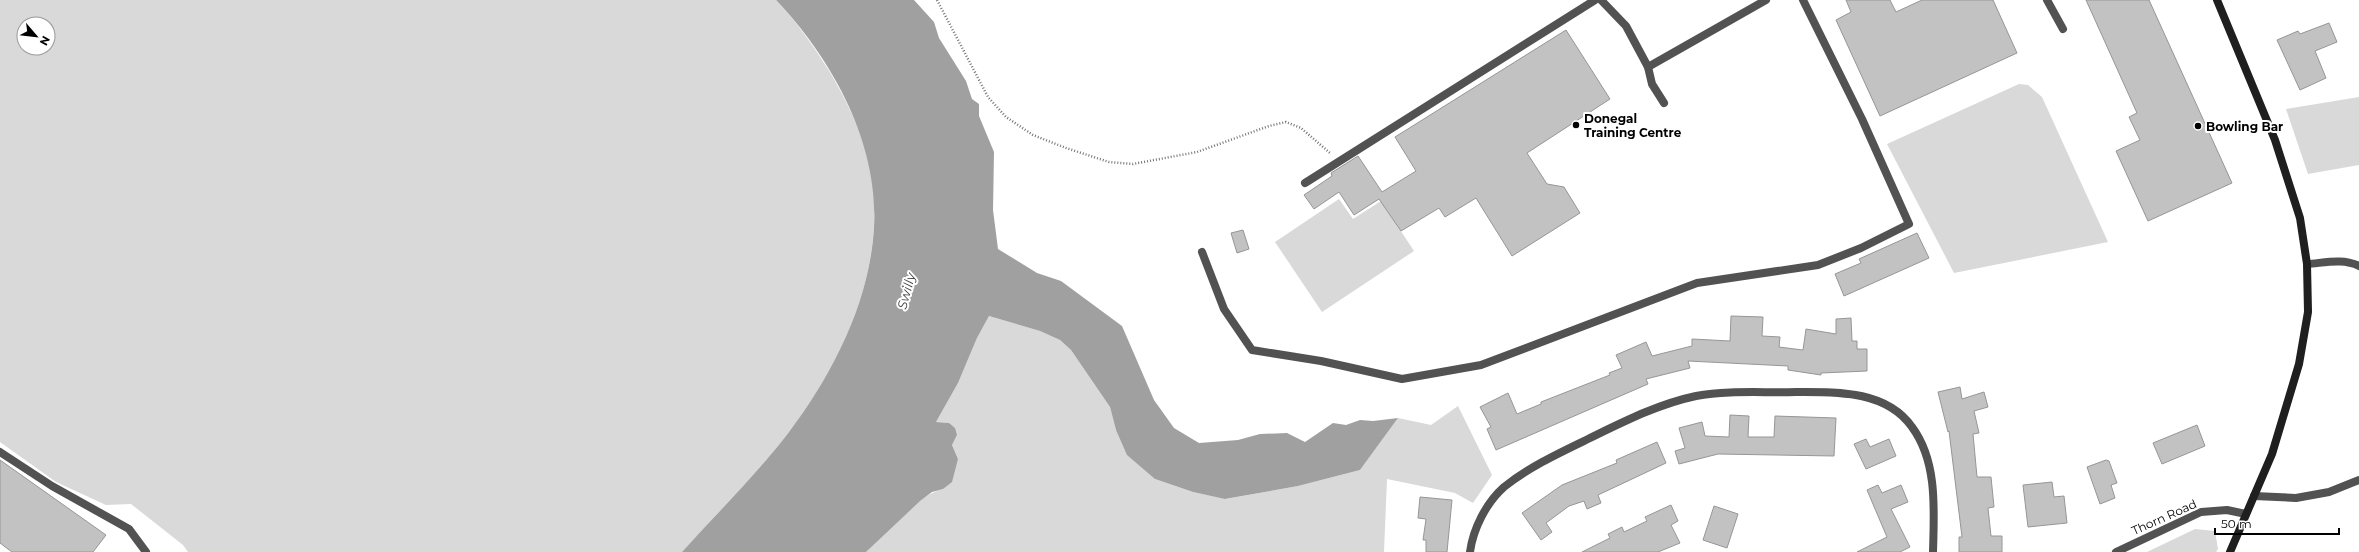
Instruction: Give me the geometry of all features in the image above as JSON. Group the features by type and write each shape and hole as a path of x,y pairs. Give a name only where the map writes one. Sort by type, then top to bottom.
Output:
{"main road":[{"path":"2217,0 2275,140 2300,218 2307,264 2308,312 2299,364 2272,454 2230,552"}],"street":[{"path":"1305,183 1595,0"},
{"path":"1601,0 1626,26 1648,67 1652,84 1664,103"},
{"path":"1648,67 1766,0"},
{"path":"1202,252 1224,309 1252,350 1321,361 1402,379 1481,365 1696,283 1818,265 1861,248 1909,224 1865,126 1803,0"},
{"path":"2047,0 2062,28"},
{"path":"2307,264 2340,261 2352,262 2359,266"},
{"path":"1470,552 1477,526 1487,507 1503,488 1546,459 1603,431 1659,406 1697,396 1725,393 1816,392 1852,393 1880,402 1896,411 1912,425 1920,439 1932,477 1933,552"},
{"path":"0,452 52,486 129,529 146,552"},
{"path":"2254,496 2296,498 2329,492 2359,480"},
{"name":"Thorn Road","path":"2116,552 2201,512 2228,510 2246,514"}],"path":[{"path":"937,0 988,97 1006,117 1033,135 1109,162 1133,164 1197,152 1269,126 1286,122 1301,128 1339,162"}],"shaded area":[{"path":"0,0 776,0 818,53 848,105 866,151 874,199 873,235 868,270 858,305 845,339 810,403 776,448 682,552 188,552 183,545 131,504 106,505 56,482 0,442"},
{"path":"2019,84 2028,85 2042,97 2108,242 1954,273 1887,144"},
{"path":"2359,97 2359,165 2308,174 2286,109"},
{"path":"1339,199 1353,219 1381,201 1414,251 1322,312 1275,242"},
{"path":"989,316 1040,331 1060,340 1071,350 1110,407 1116,430 1155,479 1193,492 1226,499 1298,486 1360,470 1398,418 1431,425 1458,406 1492,475 1473,503 1455,493 1387,479 1384,552 866,552 912,507 933,493 943,489 958,459 952,445 957,435 949,423 936,422 958,383 977,338"},
{"path":"2195,529 2215,531 2218,549 2216,552 2147,552"}],"water":[{"name":"Swilly","path":"776,0 914,0 934,22 939,38 966,81 972,99 979,104 979,116 994,152 993,210 998,249 1037,273 1061,281 1122,326 1154,400 1174,428 1199,443 1238,440 1260,434 1287,433 1305,442 1333,423 1346,425 1360,420 1373,421 1398,418 1360,470 1298,486 1225,499 1193,492 1155,479 1127,455 1116,430 1110,407 1071,350 1060,340 1040,331 989,316 977,338 958,383 936,422 949,423 955,428 957,435 952,445 958,459 952,482 943,489 932,492 920,501 866,552 682,552 776,448 805,410 834,361 846,336 857,309 871,255 874,227 874,196 869,164 860,134 848,104 833,76 816,49"}],"building":[{"path":"1846,0 1890,0 1896,12 1922,0 1993,0 2017,53 1880,116 1836,20 1851,12"},
{"path":"2086,0 2149,0 2232,183 2148,221 2116,151 2140,140 2129,117 2137,113"},
{"path":"2329,23 2337,42 2315,51 2326,78 2300,90 2277,40 2298,31 2300,34"},
{"path":"1566,30 1610,99 1527,153 1547,184 1564,187 1580,213 1512,256 1476,198 1445,217 1439,208 1401,231 1379,199 1354,215 1339,192 1314,209 1304,195 1332,176 1331,173 1358,156 1382,192 1416,171 1395,137"},
{"path":"1243,230 1249,249 1237,253 1231,233"},
{"path":"1917,233 1929,258 1844,296 1835,274 1861,263 1859,259"},
{"path":"1731,316 1763,317 1762,336 1780,337 1779,347 1803,350 1806,329 1836,334 1836,319 1851,318 1852,341 1857,341 1857,349 1867,349 1867,371 1821,373 1821,375 1788,370 1788,366 1688,361 1690,368 1646,379 1648,384 1496,450 1487,429 1491,427 1480,407 1508,393 1517,414 1541,404 1541,402 1610,375 1609,373 1622,368 1616,355 1646,342 1652,356 1692,346 1692,339 1730,341"},
{"path":"1960,387 1962,399 1984,392 1988,407 1974,411 1979,433 1973,434 1977,477 1991,477 1994,507 1988,508 1991,536 2002,536 2002,552 1959,552 1959,537 1962,537 1949,431 1948,432 1938,392"},
{"path":"1730,415 1749,416 1748,437 1774,437 1775,416 1836,418 1834,456 1718,454 1679,464 1675,451 1685,448 1679,428 1702,422 1705,436 1729,437"},
{"path":"2197,425 2205,446 2162,464 2153,443"},
{"path":"1866,439 1870,447 1889,439 1896,456 1866,469 1854,444"},
{"path":"1657,442 1666,463 1598,495 1601,503 1587,509 1584,501 1569,506 1546,523 1552,532 1541,540 1522,513 1562,485 1617,463 1616,460"},
{"path":"0,460 106,535 93,552 12,552 0,543"},
{"path":"2106,460 2109,461 2117,483 2111,485 2115,498 2100,504 2087,467"},
{"path":"2052,482 2054,497 2064,496 2067,523 2028,527 2023,485"},
{"path":"1878,485 1882,493 1901,485 1908,502 1891,509 1910,547 1900,552 1857,552 1887,537 1867,490"},
{"path":"1420,497 1452,500 1447,552 1426,552 1426,540 1423,540 1426,519 1418,518"},
{"path":"1671,505 1678,521 1671,525 1680,543 1658,552 1582,552 1610,538 1608,534 1622,527 1624,532 1647,521 1645,517"},
{"path":"1714,506 1738,514 1727,548 1703,540"}],"place":[{"name":"Donegal Training Centre","path":"1576,125"},
{"name":"Bowling Bar","path":"2198,126"}]}
